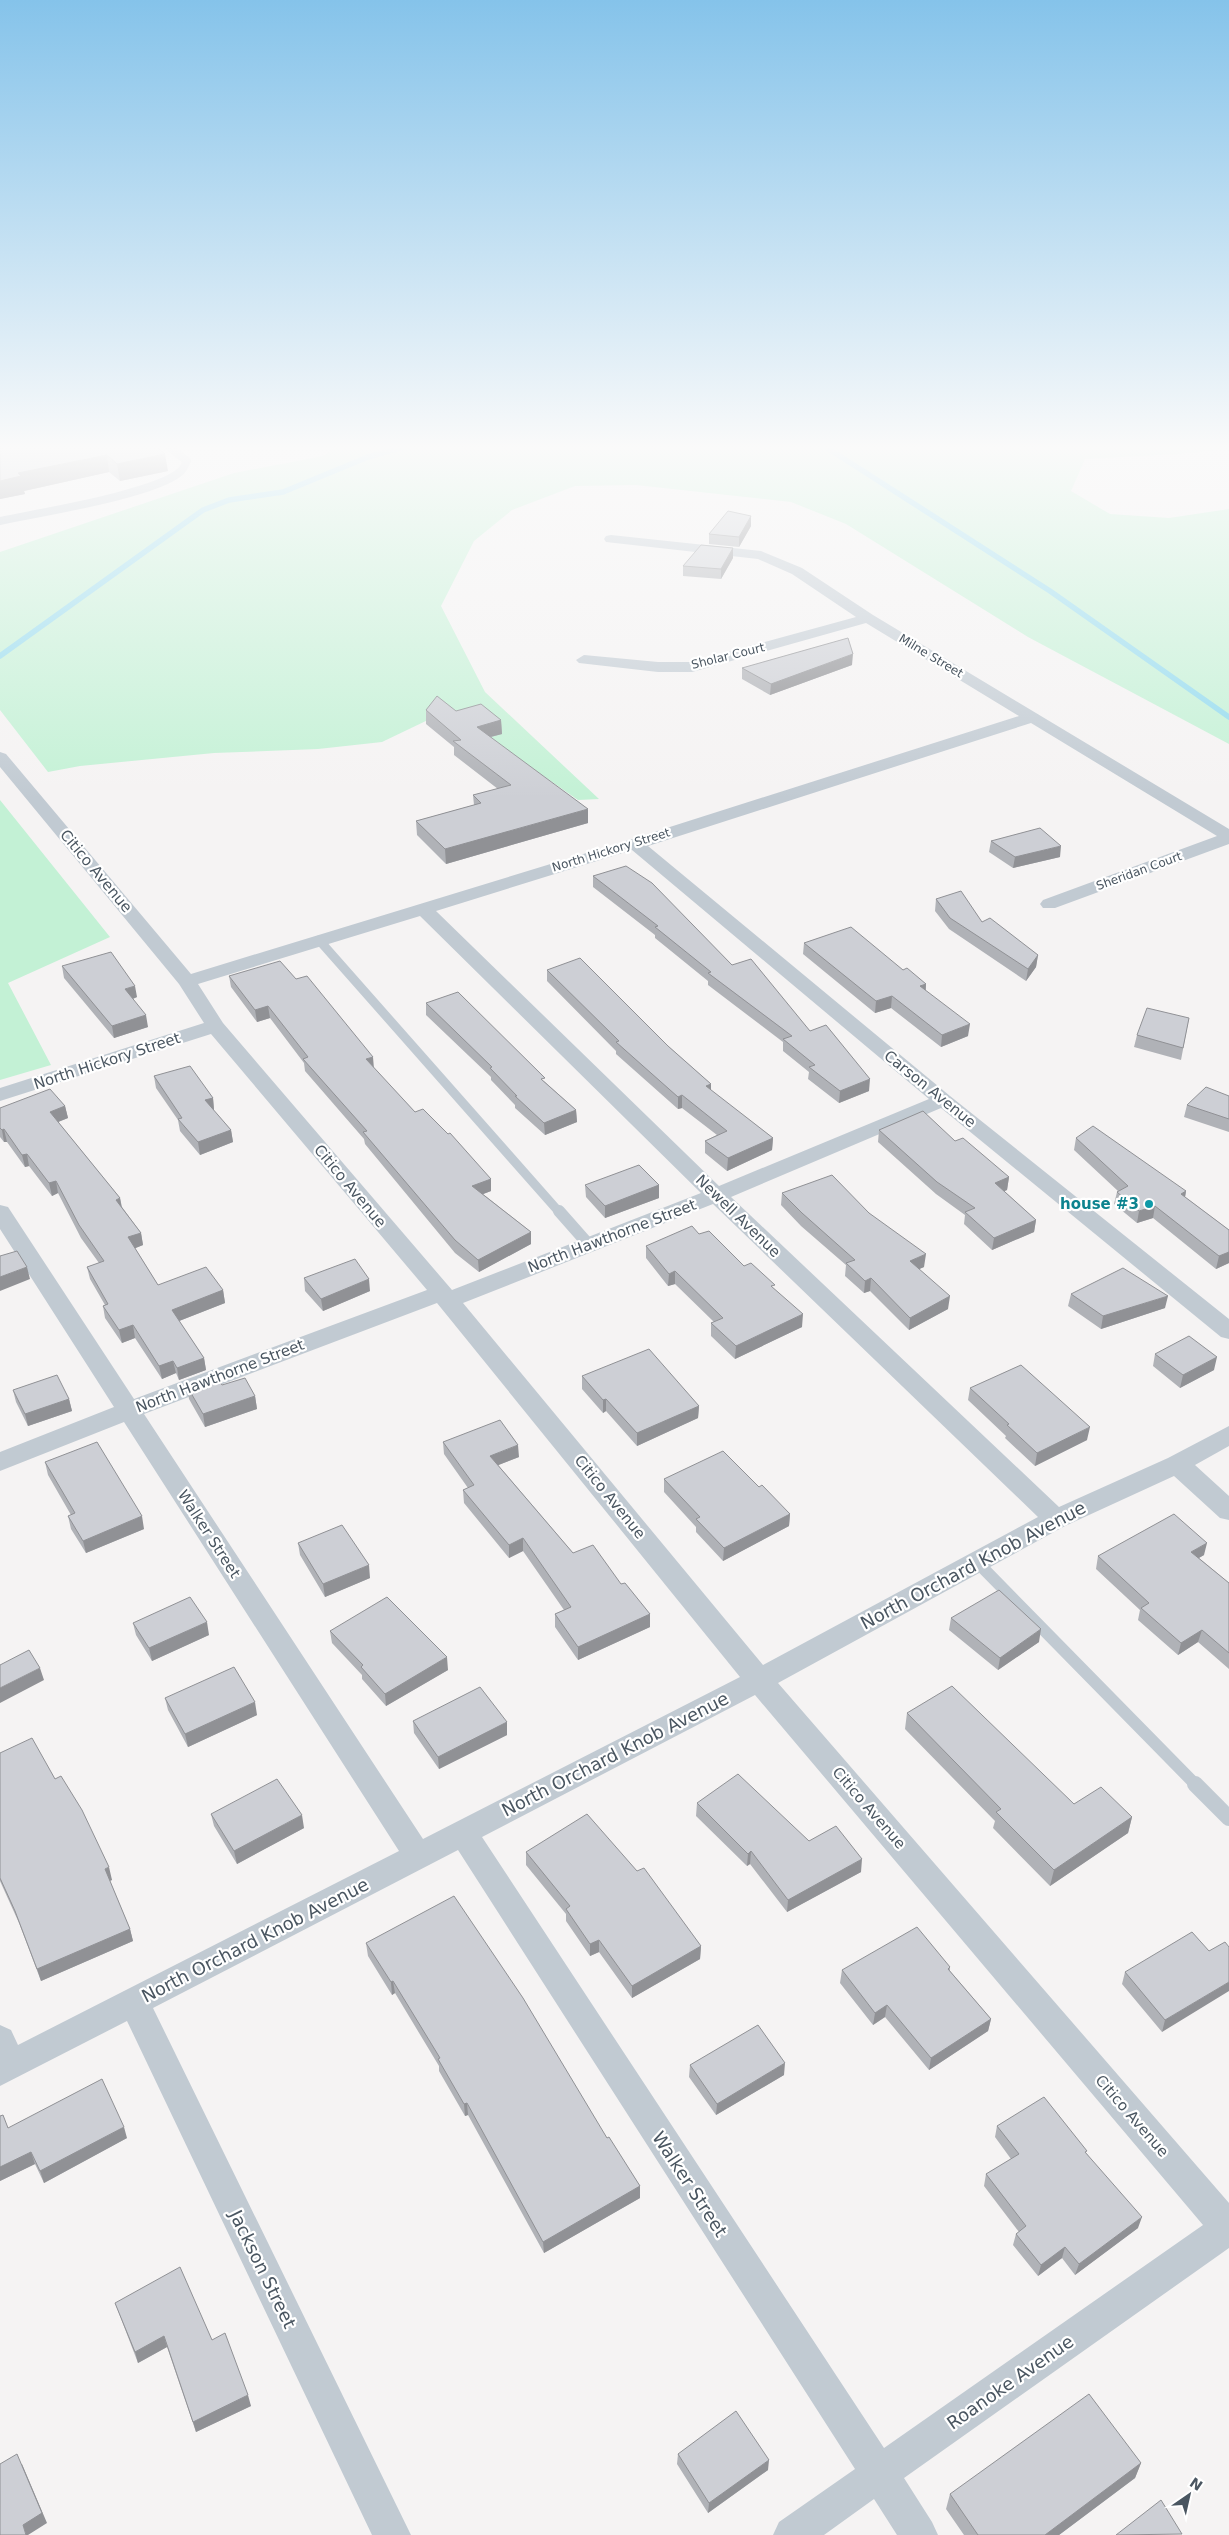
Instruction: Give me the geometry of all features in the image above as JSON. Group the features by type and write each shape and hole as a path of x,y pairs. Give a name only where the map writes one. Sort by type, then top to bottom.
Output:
{"street":[{"name":"Milne Street","path":"777,562 797,571 868,618 1229,837"},
{"name":"Sholar Court","path":"584,660 658,667 692,667 868,618"},
{"name":"North Hickory Street","path":"187,981 635,844 1033,717"},
{"name":"Citico Avenue","path":"0,757 187,981 215,1026 444,1297 759,1680 1229,2229"},
{"name":"Sheridan Court","path":"1050,904 1229,837"},
{"name":"Carson Avenue","path":"635,844 943,1100 1229,1331"},
{"name":"Newell Avenue","path":"423,908 716,1195 1056,1519"},
{"name":"North Hickory Street","path":"0,1095 215,1026"},
{"name":"North Hawthorne Street","path":"0,1462 128,1411 589,1245 716,1195 943,1100"},
{"name":"Walker Street","path":"0,1212 418,1856"},
{"name":"North Orchard Knob Avenue","path":"4,2059 134,2002 759,1680 1056,1519 1177,1464 1229,1436"},
{"path":"1177,1464 1229,1511"},
{"name":"Walker Street","path":"463,1833 919,2535"},
{"name":"Jackson Street","path":"134,2002 392,2535"},
{"name":"Roanoke Avenue","path":"792,2535 1229,2229"}],"lane":[{"path":"319,940 589,1245"},
{"path":"977,1562 1229,1818"}],"green space":[{"path":"0,562 463,562 441,606 485,692 599,799 578,800 496,743 430,719 382,742 318,749 214,753 80,766 48,772 0,710"},
{"path":"908,562 1229,562 1229,744 1028,637"},
{"path":"0,800 110,937 8,983 51,1065 0,1080"}],"building":[{"path":"686,562 725,562 721,569 683,566"},
{"path":"848,638 853,654 771,684 742,668"},
{"path":"437,696 456,711 481,704 501,720 477,727 588,809 445,849 416,821 481,803 473,795 511,785 453,741 461,740 426,710"},
{"path":"1040,828 1061,846 1015,857 991,841"},
{"path":"626,866 652,883 732,965 751,959 810,1031 826,1025 870,1079 840,1091 809,1067 815,1065 783,1039 792,1036 708,973 711,972 655,927 658,926 593,876"},
{"path":"961,891 982,922 990,918 1038,955 1028,969 950,918 936,899"},
{"path":"851,927 903,970 907,968 926,984 920,986 970,1024 942,1035 892,996 876,1001 804,943"},
{"path":"111,952 135,986 125,989 146,1015 112,1026 62,966"},
{"path":"580,958 668,1046 711,1084 706,1086 773,1138 728,1158 705,1141 727,1131 682,1095 678,1097 616,1042 619,1041 547,970"},
{"path":"280,961 296,979 307,976 373,1057 366,1059 415,1112 423,1109 448,1134 450,1133 491,1179 472,1186 531,1232 478,1260 455,1240 363,1132 367,1131 303,1059 308,1057 268,1006 255,1010 229,976"},
{"path":"458,992 545,1078 541,1079 576,1110 544,1123 515,1096 517,1096 490,1068 492,1067 426,1003"},
{"path":"1147,1008 1189,1018 1183,1048 1137,1035"},
{"path":"190,1066 213,1098 205,1100 231,1130 198,1142 178,1119 182,1118 154,1076"},
{"path":"1206,1087 1229,1096 1229,1119 1187,1105"},
{"path":"50,1089 65,1106 50,1112 120,1198 116,1200 141,1233 128,1237 158,1285 206,1267 223,1290 172,1310 204,1358 177,1368 173,1361 159,1366 133,1325 119,1330 103,1306 108,1304 87,1267 104,1261 79,1225 56,1181 49,1183 27,1154 22,1155 4,1129 0,1128 0,1108"},
{"path":"923,1111 955,1141 963,1138 1009,1177 995,1183 1036,1220 994,1238 965,1212 975,1208 937,1182 879,1130"},
{"path":"1093,1126 1186,1191 1181,1194 1229,1230 1229,1252 1219,1256 1155,1206 1139,1211 1117,1192 1128,1186 1076,1138"},
{"path":"639,1165 659,1185 605,1206 585,1185"},
{"path":"832,1175 869,1213 926,1254 910,1261 950,1296 910,1318 871,1278 865,1281 846,1263 855,1260 782,1193"},
{"path":"692,1226 699,1234 709,1231 744,1266 751,1263 775,1285 771,1286 803,1314 736,1346 711,1323 723,1318 675,1271 669,1274 646,1246"},
{"path":"17,1251 27,1267 0,1277 0,1256"},
{"path":"355,1259 369,1279 321,1299 304,1278"},
{"path":"1123,1268 1168,1296 1103,1316 1071,1294"},
{"path":"1189,1336 1217,1357 1183,1375 1155,1354"},
{"path":"649,1349 699,1406 637,1433 606,1399 603,1400 582,1376"},
{"path":"1021,1365 1090,1427 1037,1453 970,1388"},
{"path":"57,1375 69,1399 25,1414 13,1390"},
{"path":"216,1376 222,1385 245,1378 255,1396 203,1414 187,1386"},
{"path":"500,1420 518,1445 490,1456 573,1553 593,1545 621,1584 625,1583 650,1614 578,1647 555,1614 571,1607 523,1538 509,1545 463,1490 474,1485 443,1442"},
{"path":"97,1442 142,1516 83,1541 68,1516 75,1513 45,1462"},
{"path":"723,1451 759,1487 762,1485 790,1514 724,1548 696,1519 700,1517 664,1479"},
{"path":"1174,1514 1207,1543 1191,1552 1229,1583 1229,1653 1202,1630 1181,1643 1141,1608 1149,1603 1098,1556"},
{"path":"342,1525 369,1565 323,1584 298,1543"},
{"path":"999,1590 1041,1629 1000,1658 951,1618"},
{"path":"190,1597 207,1622 149,1648 133,1623"},
{"path":"387,1597 447,1657 385,1694 361,1667 363,1665 330,1631"},
{"path":"29,1650 40,1668 0,1688 0,1665"},
{"path":"234,1667 255,1702 185,1734 165,1698"},
{"path":"952,1686 1074,1804 1101,1787 1132,1817 1054,1870 996,1812 1001,1809 907,1713"},
{"path":"480,1687 507,1722 438,1757 413,1721"},
{"path":"32,1738 55,1779 61,1776 82,1810 109,1867 105,1869 130,1929 37,1969 0,1878 0,1753"},
{"path":"738,1774 809,1841 836,1826 862,1859 788,1900 751,1851 748,1854 697,1803"},
{"path":"277,1779 302,1815 234,1851 211,1814"},
{"path":"587,1814 637,1871 644,1868 701,1946 632,1986 599,1940 590,1944 566,1909 570,1906 526,1852"},
{"path":"454,1896 523,1998 607,2138 609,2137 640,2186 543,2242 467,2103 464,2104 438,2059 440,2058 393,1981 391,1982 366,1943"},
{"path":"917,1927 950,1967 948,1969 991,2019 931,2058 887,2005 875,2013 842,1970"},
{"path":"1192,1932 1209,1951 1225,1942 1229,1947 1229,1982 1165,2020 1125,1972"},
{"path":"758,2025 785,2063 717,2104 690,2065"},
{"path":"102,2079 124,2127 40,2171 31,2152 0,2167 0,2116 3,2115 8,2128"},
{"path":"1044,2097 1087,2151 1085,2152 1142,2217 1079,2264 1065,2247 1041,2265 1016,2234 1026,2226 986,2174 1019,2154 997,2126"},
{"path":"180,2267 212,2340 225,2333 248,2395 193,2422 164,2336 135,2352 115,2303"},
{"path":"1089,2394 1141,2463 1045,2535 978,2535 950,2494"},
{"path":"736,2411 769,2460 709,2503 678,2454"},
{"path":"17,2454 42,2513 23,2525 26,2535 0,2535 0,2464"},
{"path":"1161,2500 1182,2534 1116,2535"}],"waterway":[{"path":"0,656 130,562"},
{"path":"1005,562 1050,591 1229,717"}],"place":[{"name":"house #3","path":"1149,1204"}]}
